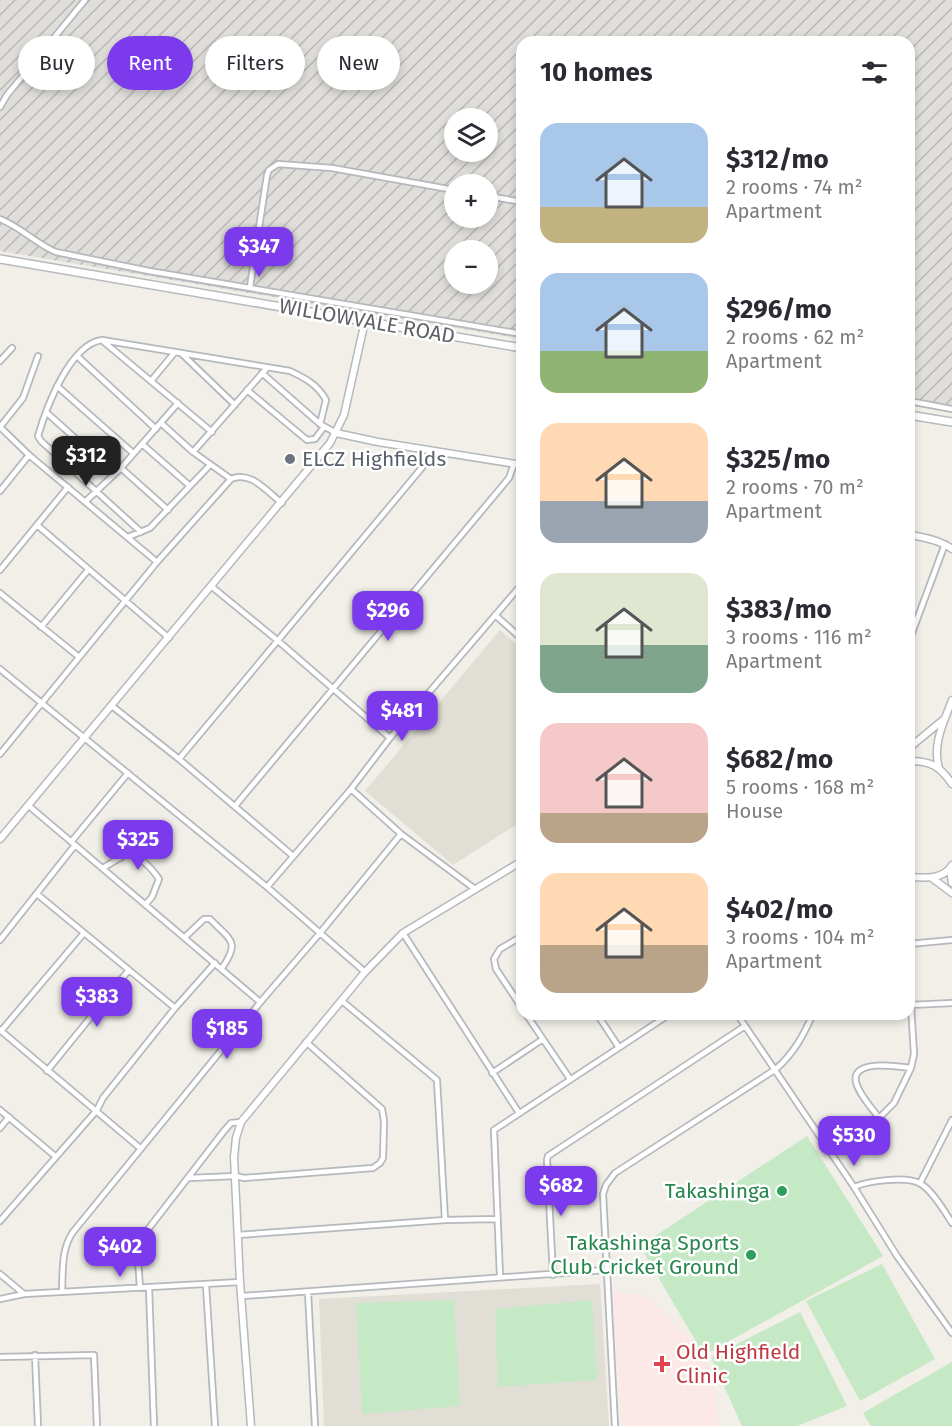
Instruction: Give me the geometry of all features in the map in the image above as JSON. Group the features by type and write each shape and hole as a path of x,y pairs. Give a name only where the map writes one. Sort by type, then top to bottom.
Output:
{"main road":[{"name":"WILLOWVALE ROAD","path":"0,259 516,347"},
{"path":"915,416 952,422"}],"street":[{"path":"0,107 7,95 85,0"},
{"path":"250,287 267,175 273,166 285,163 332,168 444,188"},
{"path":"498,198 516,201"},
{"path":"0,219 14,225 56,252 149,271 516,333"},
{"path":"0,839 318,459 336,433 344,415 365,321"},
{"path":"102,340 212,432"},
{"path":"141,532 39,439 39,433 57,386 77,356 93,342 102,340 290,371 305,378 322,392 326,400 322,425 315,439 308,440 247,390"},
{"path":"0,361 12,348"},
{"path":"151,381 178,353"},
{"path":"178,353 235,405"},
{"path":"38,356 23,398 0,427 29,455 157,562"},
{"path":"77,356 156,429"},
{"path":"193,452 267,368"},
{"path":"235,806 509,478 514,464 336,433 322,425 262,373"},
{"path":"57,386 133,453"},
{"path":"915,402 952,409"},
{"path":"86,501 121,468 178,403"},
{"path":"47,413 114,474"},
{"path":"161,423 193,452 231,479"},
{"path":"142,444 190,486"},
{"path":"179,759 435,452"},
{"path":"1,488 29,455"},
{"path":"128,537 150,528 210,465"},
{"path":"121,468 168,510"},
{"path":"0,754 157,562 231,479 240,476 249,477 282,503"},
{"path":"0,570 68,487"},
{"path":"37,525 169,638"},
{"path":"915,536 945,544 952,549"},
{"path":"915,625 945,544"},
{"path":"41,627 88,570"},
{"path":"211,586 278,640 390,738"},
{"path":"267,887 516,591"},
{"path":"0,593 79,657"},
{"path":"495,615 516,634"},
{"path":"1,671 267,887 365,972"},
{"path":"939,768 936,751 952,700"},
{"path":"112,706 179,759 293,856"},
{"path":"915,743 946,717"},
{"path":"915,760 939,768 952,784"},
{"path":"0,940 128,773"},
{"path":"351,789 401,834 475,889"},
{"path":"28,806 260,1002"},
{"path":"62,1292 64,1251 67,1241 140,1148 401,834"},
{"path":"103,868 126,854 144,861 159,879 152,897 146,904"},
{"path":"251,1426 240,1282 235,1147 241,1122 365,972 403,933 516,865"},
{"path":"915,877 932,878 951,867 952,883"},
{"path":"932,878 952,893"},
{"path":"37,894 128,971 176,1008"},
{"path":"185,937 204,919 210,919 230,940 233,948 232,954 222,968"},
{"path":"84,933 1,1031 140,1148"},
{"path":"403,933 519,1113"},
{"path":"516,940 500,949 494,958 496,969 516,999"},
{"path":"915,943 952,940"},
{"path":"0,1221 97,1110 103,1098 215,963"},
{"path":"47,1071 128,971"},
{"path":"342,1001 437,1080 445,1220"},
{"path":"915,1005 952,1003"},
{"path":"530,1020 570,1079"},
{"path":"601,1020 618,1046"},
{"path":"500,1277 493,1132 659,1020"},
{"path":"741,1020 776,1069 897,1256 951,1331"},
{"path":"615,1426 603,1194 606,1185 615,1173 776,1069 796,1047 810,1020"},
{"path":"828,1149 879,1118 894,1103 912,1068 914,1054 911,1020"},
{"path":"554,1275 548,1156 745,1026"},
{"path":"492,1073 543,1039"},
{"path":"189,1178 236,1176 244,1178 373,1168 380,1163 383,1158 382,1110 306,1042"},
{"path":"879,1118 859,1089 855,1079 857,1073 861,1068 869,1067 912,1068"},
{"path":"0,1110 55,1156"},
{"path":"0,1128 9,1118"},
{"path":"920,1183 952,1120"},
{"path":"140,1288 137,1245 231,1123 241,1122"},
{"path":"854,1187 865,1183 900,1180 920,1183 934,1197 952,1223"},
{"path":"238,1235 445,1220 497,1219"},
{"path":"242,1296 606,1270"},
{"path":"0,1274 24,1294"},
{"path":"0,1299 24,1294 240,1282"},
{"path":"206,1285 215,1426"},
{"path":"149,1288 154,1426"},
{"path":"308,1292 315,1426"},
{"path":"0,1357 94,1355 97,1426"},
{"path":"35,1356 38,1426"}],"shaded area":[{"path":"0,0 952,0 952,412 915,406 915,36 516,36 516,338 0,251"},
{"path":"500,630 516,644 516,825 453,865 365,791"},
{"path":"600,1284 609,1426 324,1426 319,1299"},
{"name":"Old Highfield Clinic","path":"612,1291 647,1296 699,1348 714,1380 719,1426 622,1426"}],"green space":[{"name":"Takashinga","path":"807,1136 883,1256 704,1355 640,1246"},
{"path":"882,1264 935,1359 860,1401 806,1301"},
{"path":"454,1300 460,1406 362,1414 356,1303"},
{"path":"592,1300 597,1380 498,1387 495,1309"},
{"path":"800,1312 847,1406 797,1426 742,1426 711,1357"},
{"path":"952,1362 952,1426 871,1426 863,1413"}],"place":[{"name":"ELCZ Highfields","path":"290,459"},
{"name":"Takashinga","path":"782,1191"},
{"name":"Takashinga Sports Club Cricket Ground","path":"751,1255"},
{"name":"Old Highfield Clinic","path":"662,1364"}]}
